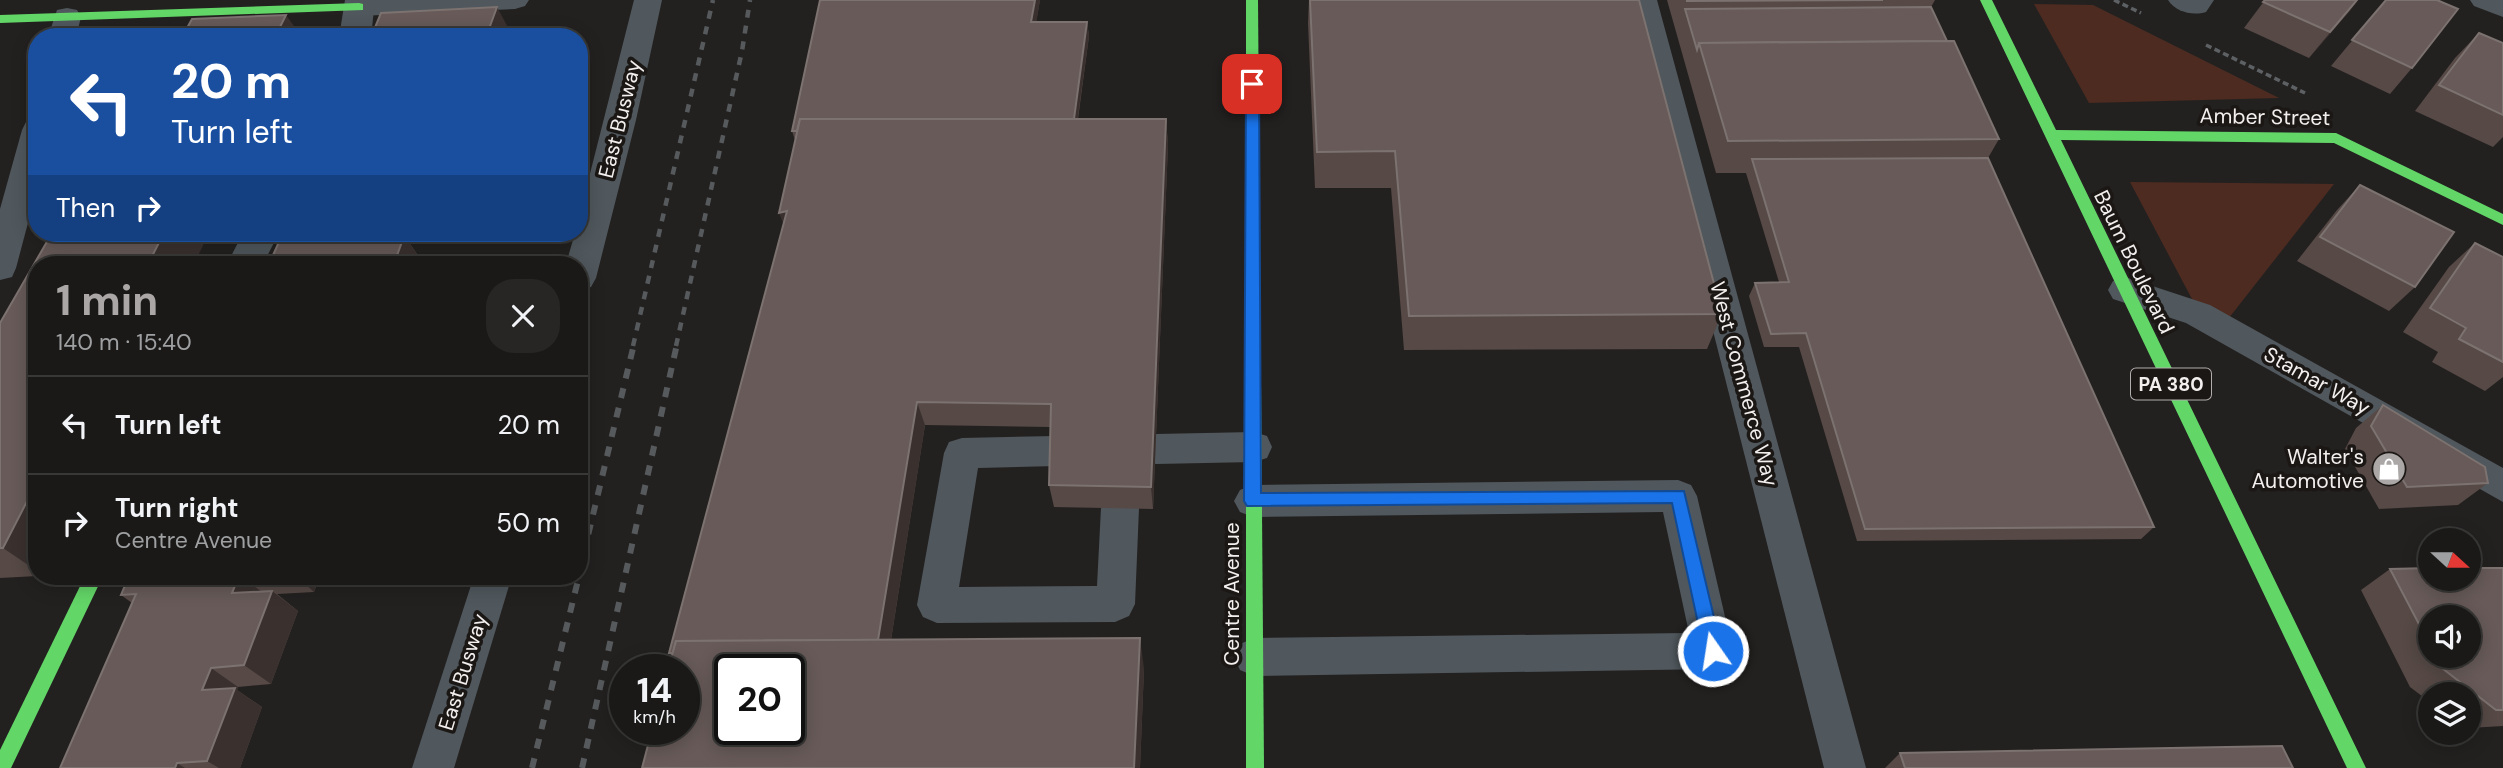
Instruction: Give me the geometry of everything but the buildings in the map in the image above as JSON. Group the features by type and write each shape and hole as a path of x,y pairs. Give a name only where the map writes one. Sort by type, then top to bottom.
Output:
{"main road":[{"name":"Centre Avenue","path":"1252,0 1255,768"},
{"name":"Baum Boulevard","path":"1986,0 2124,290 2359,766"},
{"path":"0,19 64,27 241,5 358,15"},
{"name":"Amber Street","path":"2050,135 2336,138 2503,219"},
{"path":"1,768 90,585"}],"lane":[{"path":"358,15 515,0"},
{"name":"East Busway","path":"585,256 621,120 648,0"},
{"name":"West Commerce Way","path":"1643,0 1845,768"},
{"path":"2182,0 2196,6 2200,0"},
{"path":"2484,0 2503,8"},
{"path":"0,268 28,164"},
{"name":"Stamar Way","path":"2124,290 2198,314 2503,486"},
{"path":"1156,449 1254,447"},
{"path":"1056,451 962,453 937,605 1115,604 1119,508"},
{"path":"1253,501 1678,496 1713,651 1254,657"},
{"name":"East Busway","path":"433,768 490,585"}],"path":[{"path":"2114,0 2151,18"},
{"path":"2200,42 2309,96"}],"shaded area":[{"path":"2034,4 2093,5 2279,98 2089,103"},
{"path":"2130,182 2334,184 2225,323 2192,299"}],"railway":[{"path":"633,346 713,0"},
{"path":"676,346 742,51 750,0"},
{"path":"588,536 634,344"},
{"path":"582,768 677,344"},
{"path":"532,768 577,585"}],"traffic: fast":[{"path":"1252,0 1255,768"},
{"path":"1986,0 2357,768"},
{"path":"0,19 359,7"},
{"path":"2050,135 2336,138 2503,220"},
{"path":"1,768 90,585"}],"place":[{"name":"Walter's Automotive","path":"2389,469"}],"route":[{"path":"1252,84 1253,501 1678,496 1713,651"}]}
